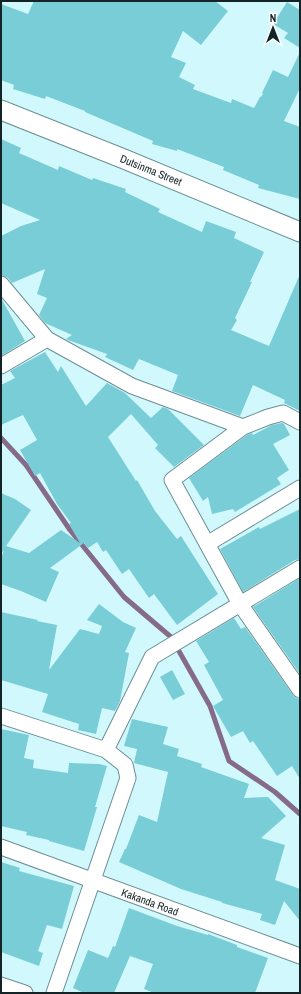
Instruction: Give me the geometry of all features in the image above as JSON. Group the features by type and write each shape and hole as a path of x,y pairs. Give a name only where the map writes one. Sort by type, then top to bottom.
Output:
{"street":[{"name":"Dutsinma Street","path":"1,110 300,232"},
{"path":"1,284 47,339 132,386 243,427"},
{"path":"1,366 47,339"},
{"path":"300,422 283,412 243,427 172,480 240,604 300,690"},
{"path":"207,544 300,488"},
{"path":"106,750 152,657 300,568"},
{"path":"1,716 106,750 125,764 128,778 94,881 54,993"},
{"name":"Kakanda Road","path":"1,847 300,956"},
{"path":"1,985 25,993"}],"building":[{"path":"34,1 215,1 228,11 201,45 183,31 171,57 186,63 179,77 195,85 193,89 231,103 232,99 254,108 263,94 262,93 273,70 288,77 300,52 300,88 284,121 300,127 300,199 258,188 259,185 223,170 224,167 177,149 177,151 152,144 153,141 85,111 46,96 45,99 13,89 14,85 1,80 1,4 28,14"},
{"path":"287,2 300,10 300,48 284,38 288,33 273,24"},
{"path":"1,139 21,148 19,153 58,170 59,166 92,180 93,178 126,189 125,192 160,209 158,212 202,232 206,221 236,232 234,238 264,252 235,318 237,320 231,330 269,346 300,274 300,411 284,403 285,400 253,385 240,416 172,391 178,375 139,359 133,370 105,357 107,354 66,339 72,335 45,323 39,315 47,298 37,294 45,269 12,283 8,278 1,275 1,236 21,226 40,220 1,203"},
{"path":"1,298 25,341 1,356"},
{"path":"45,352 58,372 61,366 86,406 107,383 125,393 151,418 163,407 168,409 204,445 174,467 155,448 158,445 131,414 108,437 136,481 137,480 155,511 177,539 181,536 218,594 177,625 154,594 149,598 129,569 122,574 106,550 103,552 97,542 88,548 84,543 50,568 59,572 46,602 1,584 1,558 4,550 1,554 1,493 15,499 31,510 6,546 29,553 61,530 80,543 69,524 71,523 57,504 40,473 35,476 20,450 37,440 23,415 1,425 1,385 15,378 10,371"},
{"path":"282,423 290,435 273,444 289,470 277,478 281,484 235,512 233,509 212,514 208,497 203,501 189,478 247,435 252,433 253,435 272,425"},
{"path":"300,509 300,559 295,560 243,592 220,549 259,527 260,529"},
{"path":"300,578 300,674 253,607"},
{"path":"99,604 123,622 136,628 125,652 129,653 120,701 115,711 102,708 96,734 78,730 79,724 42,712 48,694 1,680 1,612 57,625 49,670 80,629 99,634 102,626 87,620"},
{"path":"234,618 241,629 245,627 293,695 300,699 300,779 292,766 277,776 253,741 250,743 243,731 231,737 213,706 223,700 204,665 209,662 196,641"},
{"path":"172,670 185,694 173,700 160,677"},
{"path":"132,719 168,727 163,744 179,749 177,756 202,764 201,767 249,784 244,798 268,797 286,816 261,838 285,845 275,880 300,889 300,921 284,901 275,925 260,920 262,914 222,903 181,889 119,862 126,849 139,815 157,822 168,772 134,763 137,749 124,746"},
{"path":"1,729 29,735 24,758 34,760 33,768 68,773 69,763 99,764 107,766 84,851 49,840 26,835 27,832 1,826"},
{"path":"1,862 20,868 19,871 74,886 62,929 47,925 38,951 43,953 39,966 1,952"},
{"path":"129,908 177,926 208,934 237,945 237,947 268,958 255,993 154,993 144,989 153,964 130,956 114,993 84,993 73,988 88,950 108,958 113,946 115,947"}],"waterway":[{"path":"1,438 26,465 70,530 124,597 171,637 210,706 229,761 275,792 300,814"}]}
